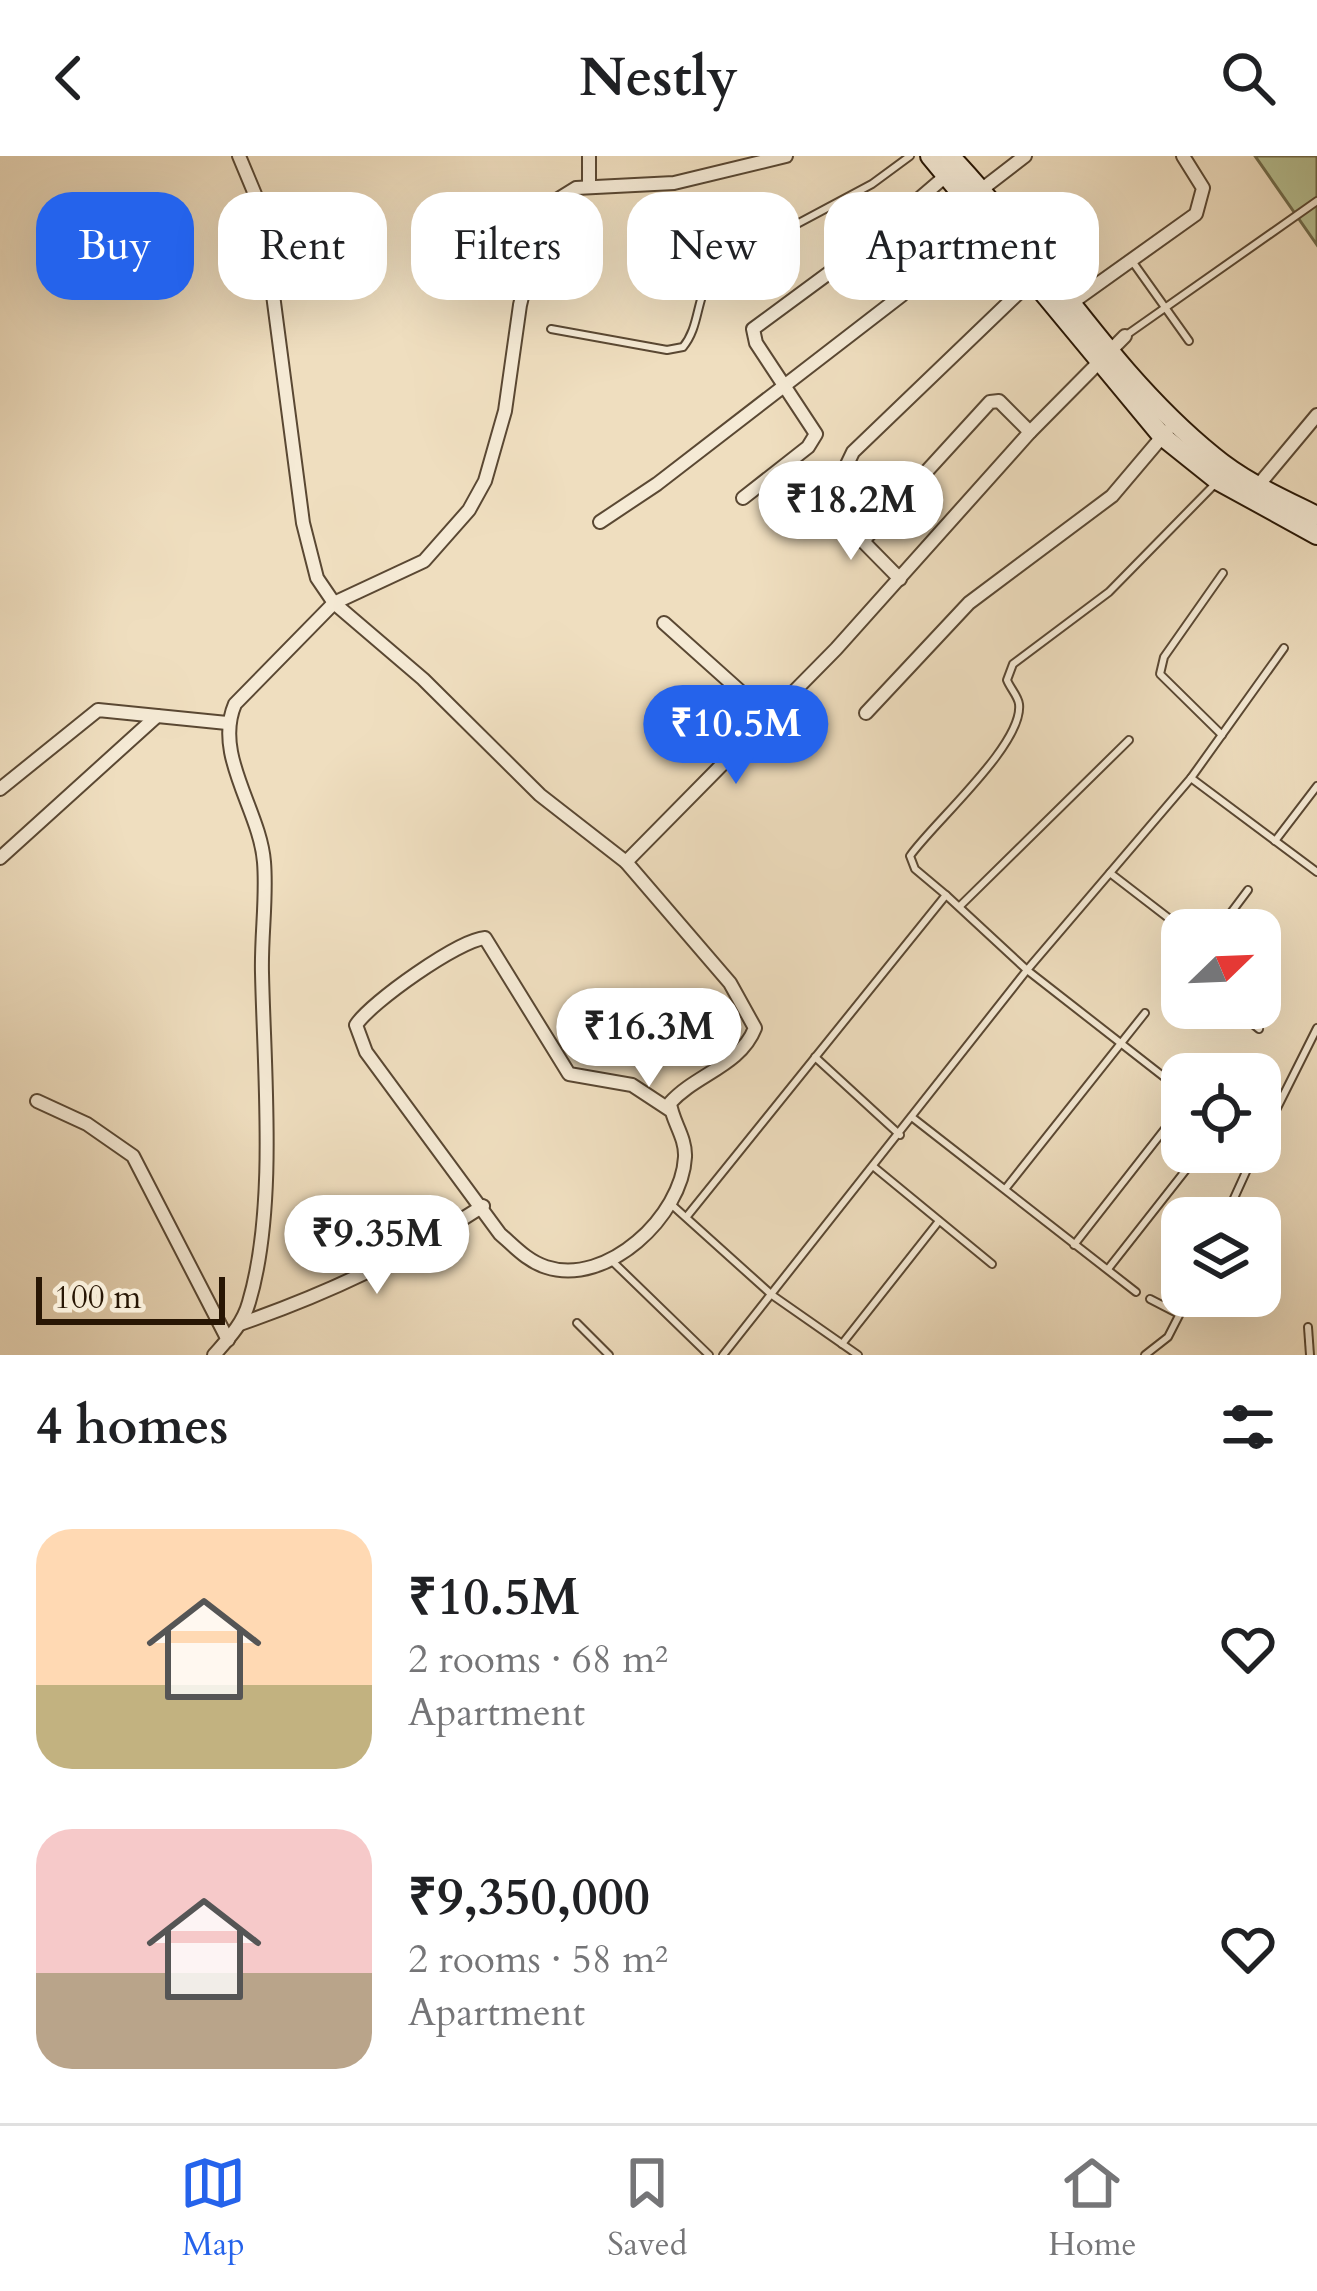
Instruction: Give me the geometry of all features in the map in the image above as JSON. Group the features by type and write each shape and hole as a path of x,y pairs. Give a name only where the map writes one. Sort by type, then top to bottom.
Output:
{"main road":[{"path":"930,156 949,165 971,192"},
{"path":"1054,300 1111,348"},
{"path":"1066,300 1111,348 1169,429 1217,480 1317,516"},
{"path":"1169,429 1317,535"}],"street":[{"path":"239,156 262,211 273,268 310,558 334,603 423,679 540,795 626,862 730,983 755,1028 749,1044 678,1094 670,1110"},
{"path":"589,156 589,186"},
{"path":"214,1355 240,1324 258,1263 265,1132 264,862 252,808 231,755 227,723 263,672 334,603 424,562 469,510 485,481 505,411 520,305 543,218 564,193 589,186 674,183 786,156"},
{"path":"979,192 1024,156"},
{"path":"1070,304 1187,222 1202,204 1203,188 1183,156"},
{"path":"921,192 949,165"},
{"path":"743,498 816,434 752,336 753,328 824,275"},
{"path":"600,522 895,300"},
{"path":"900,579 835,513 847,464 1012,300"},
{"path":"938,347 952,361"},
{"path":"626,862 770,718 1111,348"},
{"path":"863,541 990,402 999,401 1030,432"},
{"path":"1254,494 1317,415"},
{"path":"866,712 969,603 1112,496 1169,429"},
{"path":"664,623 770,718"},
{"path":"0,789 98,710 117,708 227,723"},
{"path":"0,858 157,716"},
{"path":"485,938 569,1074 632,1085 670,1110 685,1155 672,1204 611,1260 562,1270 544,1267 500,1234 366,1052 356,1025 378,1003 466,944 485,938"},
{"path":"37,1101 87,1124 133,1156 227,1340"},
{"path":"240,1324 388,1265 483,1206"}],"lane":[{"path":"551,329 667,350 683,347 692,333 703,284 718,266 872,184 910,156"},
{"path":"1111,348 1163,306 1317,201"},
{"path":"1132,261 1189,341"},
{"path":"1161,1075 1028,970 915,869 910,856 1011,731 1019,705 1007,680 1013,664 1109,592 1217,480"},
{"path":"1222,735 1164,681 1160,665 1223,574"},
{"path":"723,1355 1028,970 1191,778 1284,648"},
{"path":"960,906 1129,740"},
{"path":"1191,778 1317,872"},
{"path":"1275,841 1317,787"},
{"path":"1110,872 1161,912"},
{"path":"1234,909 1248,890"},
{"path":"688,1215 946,895"},
{"path":"1004,1190 1145,1013"},
{"path":"1281,1100 1317,1028"},
{"path":"815,1057 900,1135"},
{"path":"914,1118 1136,1292"},
{"path":"1074,1245 1161,1134"},
{"path":"874,1167 992,1264"},
{"path":"1108,1268 1183,1173"},
{"path":"672,1204 772,1295 858,1355"},
{"path":"842,1345 939,1221"},
{"path":"611,1260 709,1355"},
{"path":"1150,1299 1161,1305"},
{"path":"1145,1355 1168,1337 1179,1317"},
{"path":"577,1323 609,1355"},
{"path":"1308,1327 1310,1355"}],"green space":[{"path":"1255,156 1317,156 1317,245"}]}
